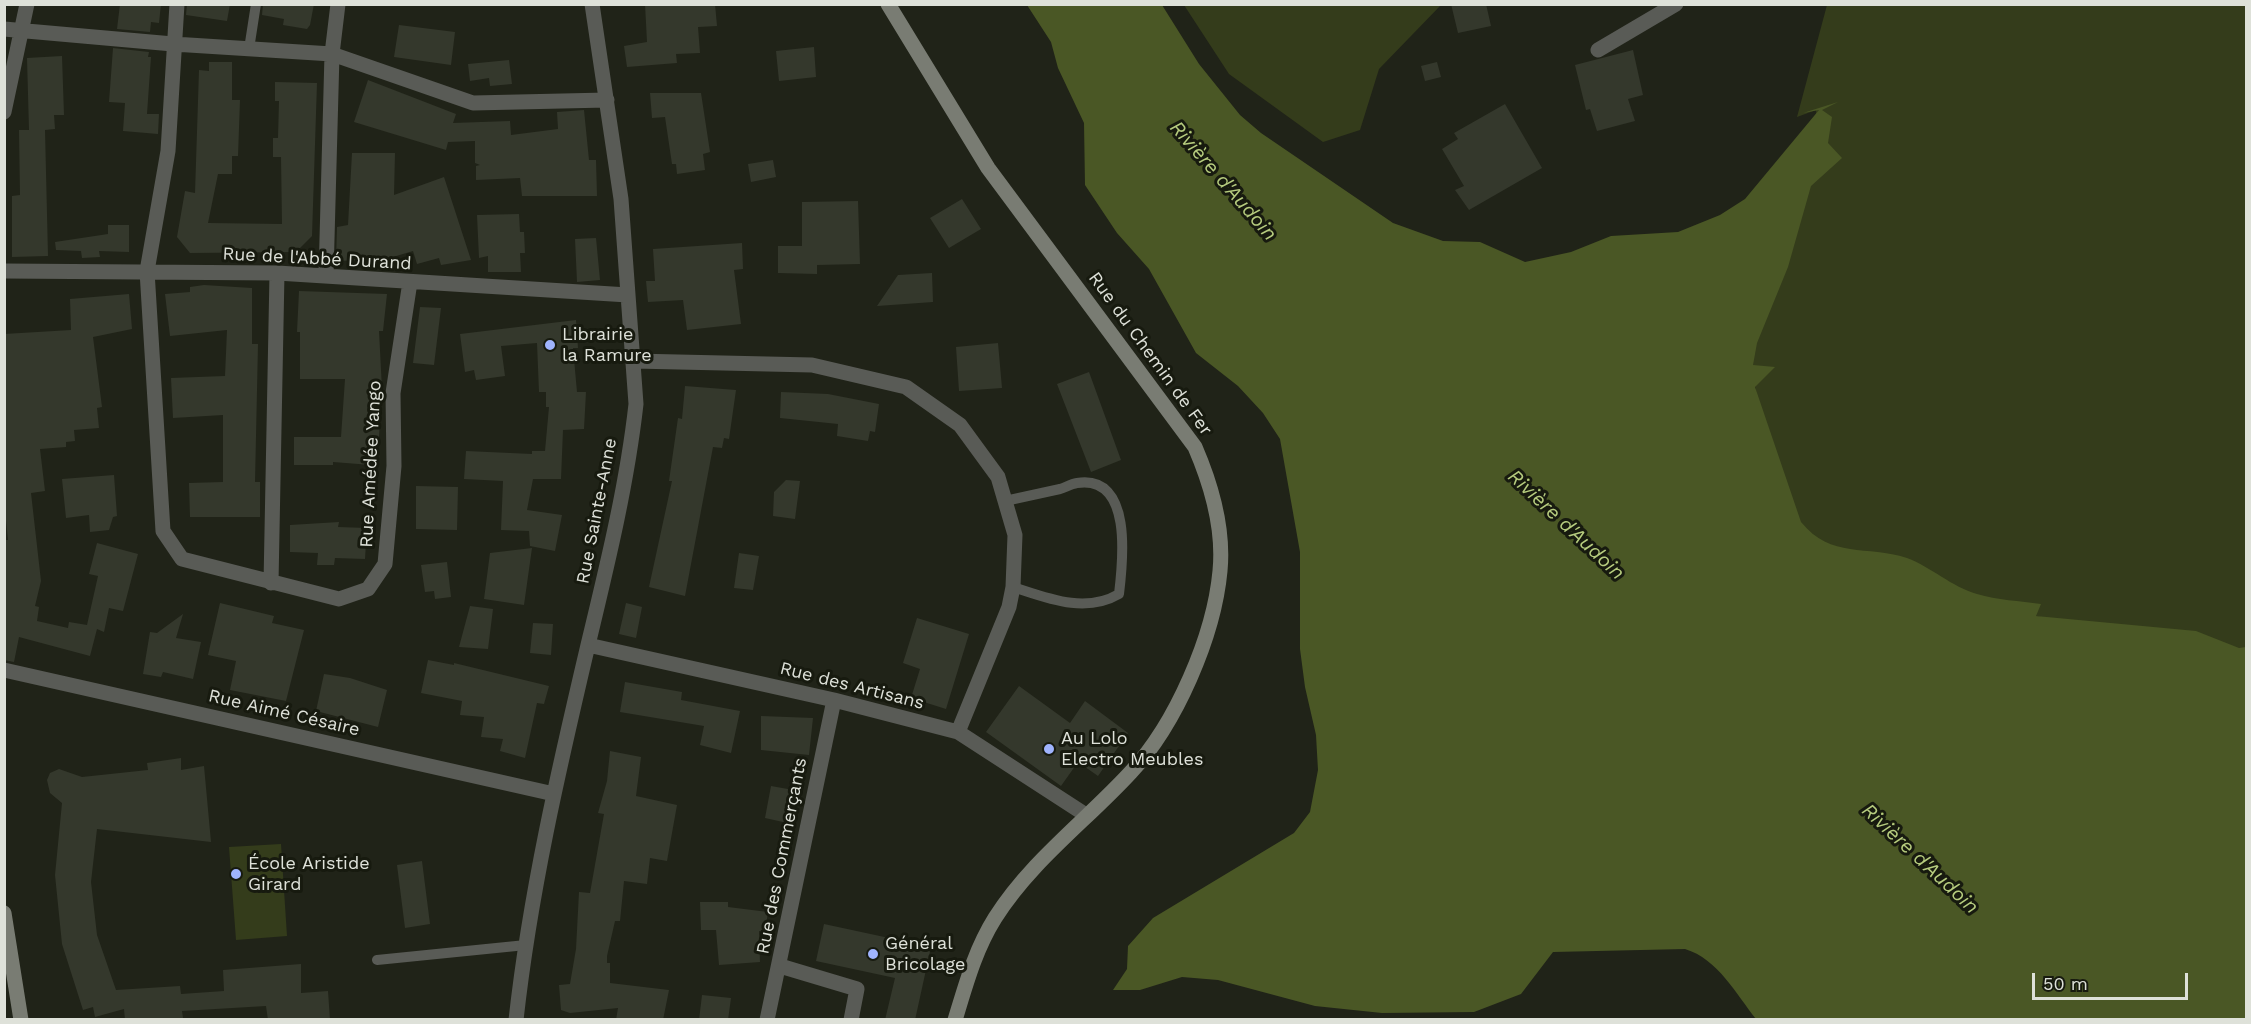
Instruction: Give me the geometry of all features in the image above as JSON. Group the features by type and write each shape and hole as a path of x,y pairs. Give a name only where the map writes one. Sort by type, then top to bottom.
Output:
{"main road":[{"name":"Rue du Chemin de Fer","path":"888,4 988,168 1195,447 1211,486 1220,570 1194,670 1161,735 1131,772 1047,853 995,917 973,959 955,1020"},
{"path":"4,913 8,964 19,1003 21,1020"}],"street":[{"path":"4,112 27,4"},
{"name":"Rue Amédée Yango","path":"177,4 168,151 147,271 163,531 182,559 339,599 368,589 385,564 394,465 393,393 410,282"},
{"path":"326,276 332,54 338,4"},
{"name":"Rue Sainte-Anne","path":"516,1020 525,945 554,794 605,578 632,438 636,404 621,199 592,4"},
{"path":"1598,50 1676,4"},
{"path":"4,29 21,28 173,44 332,54 473,103 607,100"},
{"name":"Rue de l'Abbé Durand","path":"4,271 277,273 628,295"},
{"path":"271,583 277,273"},
{"path":"634,361 812,365 906,387 960,425 998,477 1015,535 1013,587 1009,607 958,732"},
{"name":"Rue des Artisans","path":"588,645 834,700 958,732 1086,815"},
{"name":"Rue Aimé Césaire","path":"4,670 554,794"},
{"name":"Rue des Commerçants","path":"767,1020 834,700"},
{"path":"780,966 857,990 851,1020"},
{"path":"12,1020 19,1003"}],"lane":[{"path":"249,49 256,4"},
{"path":"1005,501 1078,483 1096,484 1110,491 1119,511 1123,560 1119,594 1104,603 1084,605 1013,587"},
{"path":"376,960 394,956 525,945"}],"shaded area":[{"path":"1184,5 1441,5 1379,69 1360,130 1323,142 1229,74"},
{"path":"1827,5 2246,5 2246,662 2018,612 1807,552 1774,488 1753,375 1752,315 1819,166 1816,110 1797,117"},
{"path":"281,844 287,936 236,940 229,847"}],"water":[{"name":"Rivière d'Audoin","path":"1027,5 1162,5 1199,64 1240,115 1261,133 1393,223 1443,241 1480,242 1525,262 1571,252 1611,236 1678,232 1720,215 1745,199 1819,110 1803,113 1838,102 1822,110 1832,117 1828,143 1842,158 1811,186 1788,267 1757,343 1753,365 1775,367 1755,387 1801,522 1813,534 1837,546 1907,558 1968,591 2001,599 2041,604 2036,616 2196,631 2239,648 2246,647 2246,1019 1756,1019 1717,969 1697,954 1685,949 1553,952 1521,994 1474,1012 1382,1013 1315,1006 1218,980 1182,977 1140,990 1113,990 1127,969 1128,946 1153,918 1294,833 1310,812 1318,770 1316,735 1305,687 1300,649 1300,552 1280,439 1263,413 1238,386 1196,353 1149,269 1117,233 1085,185 1084,123 1058,68 1051,42"}],"building":[{"path":"120,4 161,4 159,23 151,22 150,32 117,29"},
{"path":"187,4 230,4 227,21 186,15"},
{"path":"263,4 314,4 310,25 307,29 283,25 284,19 262,15"},
{"path":"645,4 715,4 717,26 698,27 700,53 676,54 677,63 627,67 624,46 647,42"},
{"path":"1451,4 1486,4 1491,26 1458,33"},
{"path":"399,25 455,32 451,65 394,57"},
{"path":"814,47 816,77 779,81 776,51"},
{"path":"113,48 149,52 148,57 151,57 147,114 159,114 158,134 123,131 125,103 109,102"},
{"path":"1633,50 1643,95 1628,99 1635,121 1597,131 1590,109 1586,110 1575,65"},
{"path":"62,56 64,115 54,115 55,129 45,130 48,256 12,257 12,196 20,195 19,130 29,130 27,58"},
{"path":"509,60 512,84 490,86 489,78 470,81 468,64"},
{"path":"209,62 232,62 232,100 240,100 238,156 232,156 232,174 218,174 208,223 282,224 281,157 273,157 273,138 278,138 279,101 275,101 275,82 317,83 312,236 296,252 190,253 177,237 185,191 195,193 199,70 209,71"},
{"path":"1437,62 1441,77 1425,81 1421,66"},
{"path":"368,80 456,114 453,123 510,121 511,135 558,129 557,112 584,110 589,160 596,160 597,196 522,196 520,178 476,180 476,166 480,165 475,163 475,141 448,142 446,150 354,122"},
{"path":"650,93 701,93 710,152 703,154 705,170 677,174 676,164 672,164 665,117 652,118"},
{"path":"1505,104 1542,168 1469,210 1455,190 1464,186 1442,149 1458,139 1454,133"},
{"path":"352,153 395,153 394,195 444,177 471,260 441,265 439,258 417,264 413,251 363,266 361,260 336,261 337,227 348,225"},
{"path":"773,160 776,177 751,182 748,164"},
{"path":"962,199 981,229 949,248 930,218"},
{"path":"858,201 860,264 817,265 817,274 778,273 778,246 802,246 802,202"},
{"path":"519,214 520,232 524,232 525,253 520,253 521,272 488,272 488,256 479,258 477,215"},
{"path":"108,225 129,225 129,252 99,251 100,257 82,258 81,251 56,250 55,242 108,234"},
{"path":"596,238 600,280 577,282 575,239"},
{"path":"742,243 743,269 734,270 741,324 687,330 683,300 648,302 646,281 655,281 653,249"},
{"path":"932,273 933,302 877,306 898,275"},
{"path":"204,285 252,288 252,344 258,344 255,482 260,482 260,517 190,517 189,483 223,482 223,415 173,418 171,378 225,376 227,330 170,336 165,294 190,292 190,287"},
{"path":"299,291 387,294 383,331 379,331 382,389 379,437 373,436 371,465 333,462 333,465 294,465 294,437 341,437 345,379 300,379 300,332 297,332"},
{"path":"129,294 132,329 93,337 102,407 97,408 99,428 74,430 75,441 66,442 66,447 40,449 45,491 31,493 41,581 35,606 39,607 37,621 68,628 69,622 87,625 98,576 89,574 97,543 138,554 123,611 109,608 104,632 97,629 90,656 19,637 14,662 4,660 4,540 8,540 4,502 4,334 71,330 70,299"},
{"path":"420,307 441,308 434,365 413,363"},
{"path":"576,320 578,348 573,348 577,392 586,392 584,429 563,430 561,479 533,479 527,510 562,515 555,551 530,546 529,531 501,530 503,481 464,479 466,451 532,454 532,451 545,451 549,407 546,407 546,392 539,392 537,343 501,346 505,376 476,380 474,370 465,372 460,334"},
{"path":"998,343 1002,388 959,391 956,347"},
{"path":"1089,372 1121,460 1091,472 1057,384"},
{"path":"685,386 736,390 729,439 724,438 722,448 713,447 685,596 649,587 672,481 669,481 678,418 682,419"},
{"path":"781,392 828,394 879,404 875,432 870,431 868,441 837,436 838,424 780,418"},
{"path":"114,475 117,516 113,517 109,530 90,532 89,515 66,518 62,479"},
{"path":"786,480 800,481 795,519 773,516 774,492"},
{"path":"416,486 458,487 457,530 416,529"},
{"path":"339,522 338,527 367,528 365,559 335,558 334,565 317,565 318,553 290,552 290,525"},
{"path":"532,548 524,605 484,599 490,553"},
{"path":"739,553 759,556 753,590 734,588"},
{"path":"447,562 451,597 435,599 434,591 425,592 421,565"},
{"path":"220,603 274,616 272,623 304,630 286,701 230,690 236,661 208,655"},
{"path":"626,603 642,607 636,638 619,634"},
{"path":"470,606 493,609 488,649 459,647"},
{"path":"183,614 176,638 201,642 193,679 163,672 161,677 143,674 150,632 157,633"},
{"path":"917,618 969,634 946,709 911,698 920,669 903,663"},
{"path":"533,623 553,624 551,655 530,653"},
{"path":"428,660 454,665 454,663 549,686 544,704 537,703 525,758 500,751 503,739 481,737 484,717 460,715 462,701 421,693"},
{"path":"324,674 350,678 387,690 378,727 316,711"},
{"path":"625,682 682,692 681,700 740,711 731,753 700,745 704,726 620,712"},
{"path":"1019,686 1070,723 1085,701 1128,733 1098,776 1078,762 1061,786 986,732"},
{"path":"761,716 813,718 809,755 761,750"},
{"path":"610,751 641,757 636,796 677,805 667,861 650,858 647,884 624,881 620,921 615,921 607,956 607,963 610,963 610,983 669,990 663,1020 616,1020 618,1008 570,1013 561,1010 559,985 570,984 576,949 579,892 590,893 604,814 598,813 607,781"},
{"path":"181,758 181,770 204,766 211,842 97,829 91,882 97,935 116,990 180,986 181,994 224,991 223,970 301,964 301,993 328,991 330,1020 268,1020 266,1006 182,1011 183,1018 171,1020 125,1020 124,1009 95,1017 93,1007 83,1010 62,944 55,875 62,803 50,793 47,780 50,773 59,769 82,777 148,770 147,763"},
{"path":"771,786 799,791 792,824 765,818"},
{"path":"422,861 430,924 405,928 397,865"},
{"path":"700,902 728,902 728,907 768,912 765,932 759,931 760,962 719,965 716,930 701,930"},
{"name":"Général Bricolage","path":"824,924 931,947 915,1020 885,1020 895,978 816,961"},
{"path":"702,995 731,998 728,1020 699,1020"}],"place":[{"name":"Librairie la Ramure","path":"550,345"},
{"name":"Au Lolo Electro Meubles","path":"1049,749"},
{"name":"École Aristide Girard","path":"236,874"},
{"name":"Général Bricolage","path":"873,954"}]}
